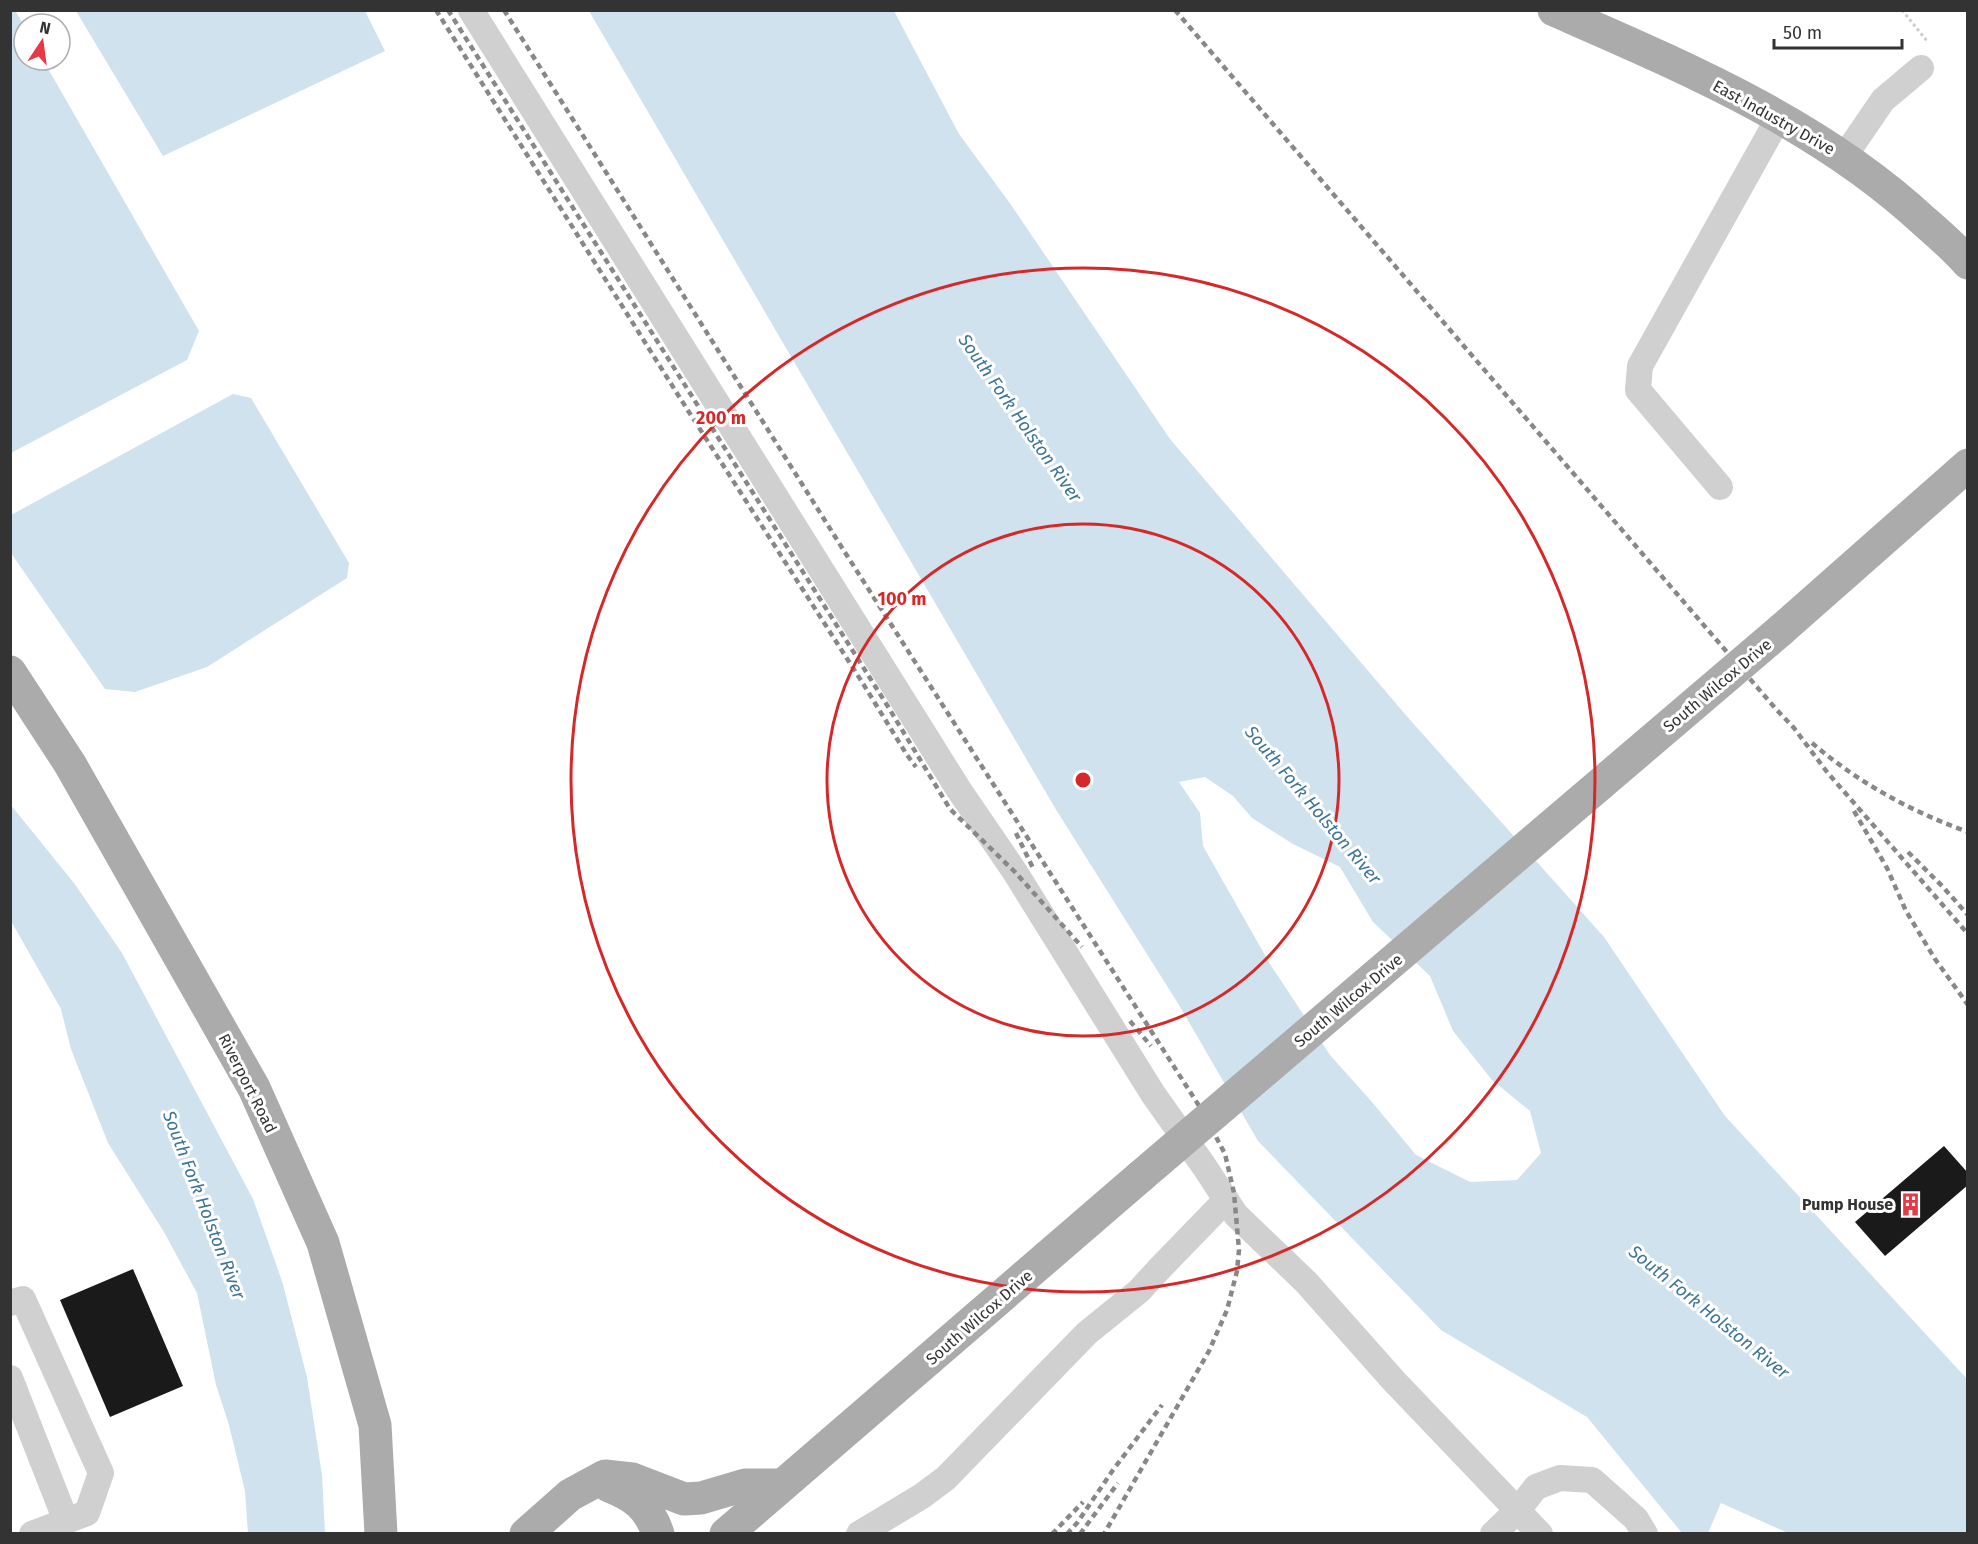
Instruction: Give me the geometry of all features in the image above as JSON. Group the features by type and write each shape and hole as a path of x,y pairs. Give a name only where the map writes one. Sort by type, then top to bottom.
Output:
{"main road":[{"name":"East Industry Drive","path":"1554,10 1721,86 1779,117 1844,157 1902,200 1968,263"},
{"name":"South Wilcox Drive","path":"726,1533 1781,630 1968,465"},
{"name":"Riverport Road","path":"10,672 70,764 254,1088 323,1243 375,1425 381,1533"},
{"path":"526,1533 570,1496 605,1476 632,1479 684,1500 701,1498 745,1485 782,1485"},
{"path":"596,1481 624,1492 642,1504 653,1519 657,1533"}],"lane":[{"path":"471,10 959,790 1016,872 1153,1094 1236,1215 1306,1282 1394,1381 1540,1533"},
{"path":"1844,157 1883,100 1921,68"},
{"path":"1720,487 1638,390 1638,376 1640,366 1779,117"},
{"path":"859,1533 922,1496 946,1478 1087,1333 1139,1291 1226,1200"},
{"path":"10,1303 23,1299 101,1473 87,1513 80,1523 32,1533"},
{"path":"10,1378 80,1523"},
{"path":"1493,1533 1518,1510 1536,1487 1560,1478 1592,1480 1635,1519 1645,1533"}],"path":[{"path":"1902,10 1928,41"}],"water":[{"path":"10,11 16,12 12,12 12,72 50,72 199,331 187,360 11,453"},
{"path":"76,11 365,11 385,51 163,156"},
{"name":"South Fork Holston River","path":"589,11 894,11 959,134 1009,202 1170,439 1411,721 1604,937 1725,1116 1967,1379 1967,1533 1788,1533 1721,1503 1708,1533 1682,1533 1587,1417 1441,1330 1258,1141 1179,1005 1055,808","holes":["1205,777 1233,796 1252,818 1293,844 1340,867 1373,922 1430,976 1453,1031 1492,1080 1530,1111 1541,1153 1517,1180 1470,1182 1416,1155 1330,1055 1270,964 1203,846 1200,813 1179,782"]},
{"path":"233,394 251,398 349,563 347,578 207,667 135,692 105,689 11,553 11,515"},
{"name":"South Fork Holston River","path":"10,804 74,883 122,953 253,1199 282,1281 307,1377 322,1475 325,1533 248,1533 245,1491 229,1425 216,1385 197,1293 164,1232 108,1143 71,1049 61,1009 11,921"}],"building":[{"name":"Pump House","path":"1944,1146 1968,1173 1968,1185 1885,1256 1855,1222"},
{"path":"133,1269 183,1386 110,1417 60,1300"}],"railway":[{"path":"436,10 916,767"},
{"path":"448,10 887,705 950,809 1015,872 1082,947"},
{"path":"504,10 846,554 1203,1112 1225,1154 1234,1193 1239,1250 1237,1271 1227,1310 1209,1351 1104,1534"},
{"path":"1175,10 1794,728 1827,772 1968,934"},
{"path":"1812,743 1848,771 1886,795 1968,832"},
{"path":"1854,811 1887,868 1906,911 1935,959 1968,1005"},
{"path":"1016,833 1033,868"},
{"path":"1908,852 1968,915"},
{"path":"1130,1021 1151,1046"},
{"path":"1067,1534 1162,1405"},
{"path":"1080,1534 1118,1483"},
{"path":"1052,1534 1083,1502"}],"place":[{"name":"Pump House","path":"1911,1204"}]}
